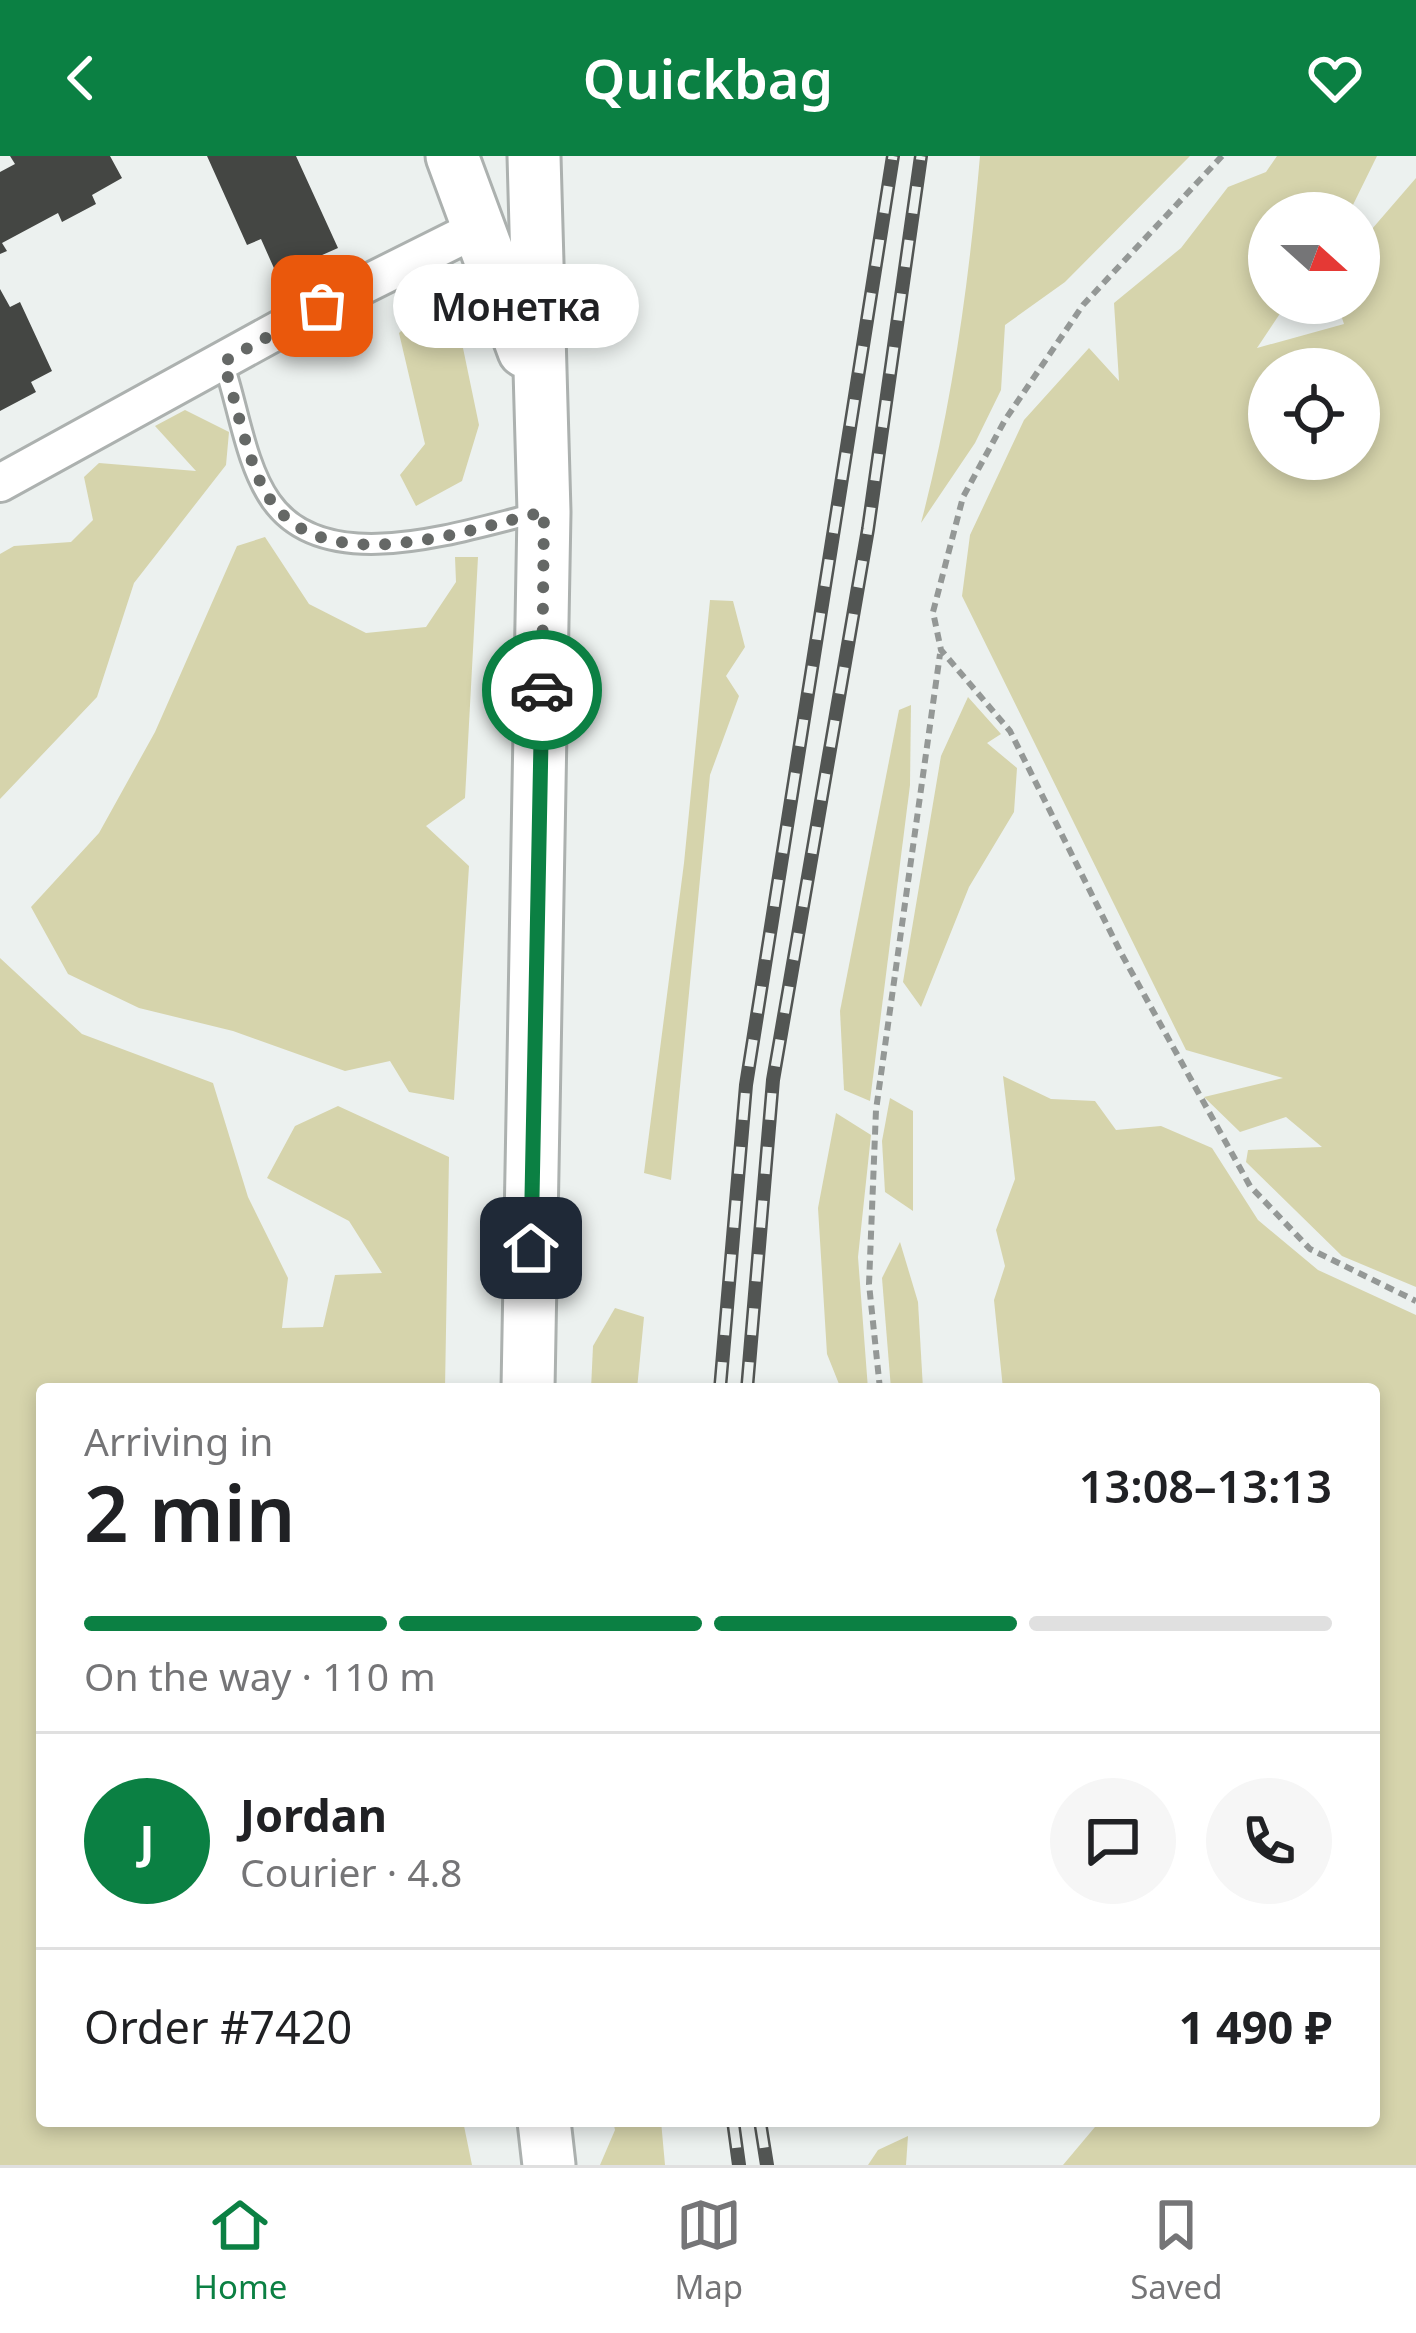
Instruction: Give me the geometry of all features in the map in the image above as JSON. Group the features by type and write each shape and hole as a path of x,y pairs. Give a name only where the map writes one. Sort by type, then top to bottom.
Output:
{"main road":[{"path":"452,156 543,408"},
{"path":"528,1383 544,512 534,156"},
{"path":"545,2127 549,2165"}],"street":[{"path":"0,483 480,227"}],"lane":[{"path":"223,362 258,473 272,503 298,526 366,545 398,545 544,512"}],"path":[{"path":"879,1383 869,1283 876,1110 941,650 933,612 942,565 964,497 1005,420 1083,305 1222,156"},
{"path":"941,650 1010,731 1179,1064 1250,1186 1310,1249 1416,1301"}],"shaded area":[{"path":"980,156 1190,156 1065,282 1005,325 1001,390 975,443 921,523 958,341"},
{"path":"1277,156 1377,156 1359,192 1248,192 1248,324 1273,324 1257,348 1344,324 1380,324 1380,220 1416,178 1416,1287 1342,1256 1246,1162 1248,1150 1322,1147 1286,1117 1240,1132 1204,1097 1283,1078 1186,1050 962,596 970,535 1024,420 1089,348 1119,381 1114,303 1181,248 1228,187 1266,172"},
{"path":"428,305 458,324 479,425 462,481 416,506 400,475 425,444 399,333"},
{"path":"185,410 229,432 226,465 134,583 97,697 0,799 0,554 14,546 71,542 93,520 84,477 99,463 196,471 155,426"},
{"path":"265,537 309,604 366,633 426,627 456,582 455,557 478,557 465,798 426,826 469,866 454,1100 409,1092 390,1061 345,1071 233,1031 139,1008 68,974 31,907 99,833 155,732 237,546"},
{"path":"710,600 733,601 745,647 726,676 739,696 710,775 671,1180 644,1173 684,863"},
{"path":"968,697 1001,734 987,743 1017,768 1014,812 969,887 921,1007 903,982 941,756"},
{"path":"911,705 910,785 870,1101 844,1090 840,1011 899,710"},
{"path":"0,958 82,1034 213,1083 248,1197 288,1278 282,1328 323,1327 335,1275 382,1273 349,1221 267,1178 295,1126 338,1106 449,1157 445,1383 36,1383 36,2127 464,2127 472,2165 0,2165"},
{"path":"1003,1076 1051,1099 1095,1101 1116,1130 1161,1126 1212,1148 1258,1220 1318,1270 1416,1315 1416,2165 1063,2165 1095,2127 1380,2127 1380,1383 1002,1383 994,1300 1005,1266 996,1230 1015,1179"},
{"path":"890,1098 913,1111 913,1211 885,1192 882,1141"},
{"path":"836,1113 871,1135 858,1257 868,1383 839,1383 827,1354 818,1208"},
{"path":"900,1242 918,1302 923,1383 891,1383 882,1278"},
{"path":"615,1308 644,1317 638,1383 591,1383 593,1346"},
{"path":"662,2127 665,2165 600,2165 615,2130"},
{"path":"908,2136 906,2165 868,2165 878,2150"}],"building":[{"path":"10,156 110,156 122,178 92,195 96,204 62,222 58,213 2,243 7,251 0,254 0,172 15,164"},
{"path":"207,156 296,156 338,248 277,275 261,239 247,245"},
{"path":"0,289 10,307 20,302 52,371 31,382 36,392 0,411"}],"railway":[{"path":"721,1383 746,1085 893,156"},
{"path":"748,1383 773,1080 868,529 921,156"},
{"path":"734,2127 739,2165"},
{"path":"761,2127 767,2165"}],"way so far":[{"path":"322,306 223,362 272,503 298,526 366,545 398,545 544,512 542,690"}],"place":[{"name":"Монетка","path":"322,306"}],"route":[{"path":"531,1248 542,690"}]}
